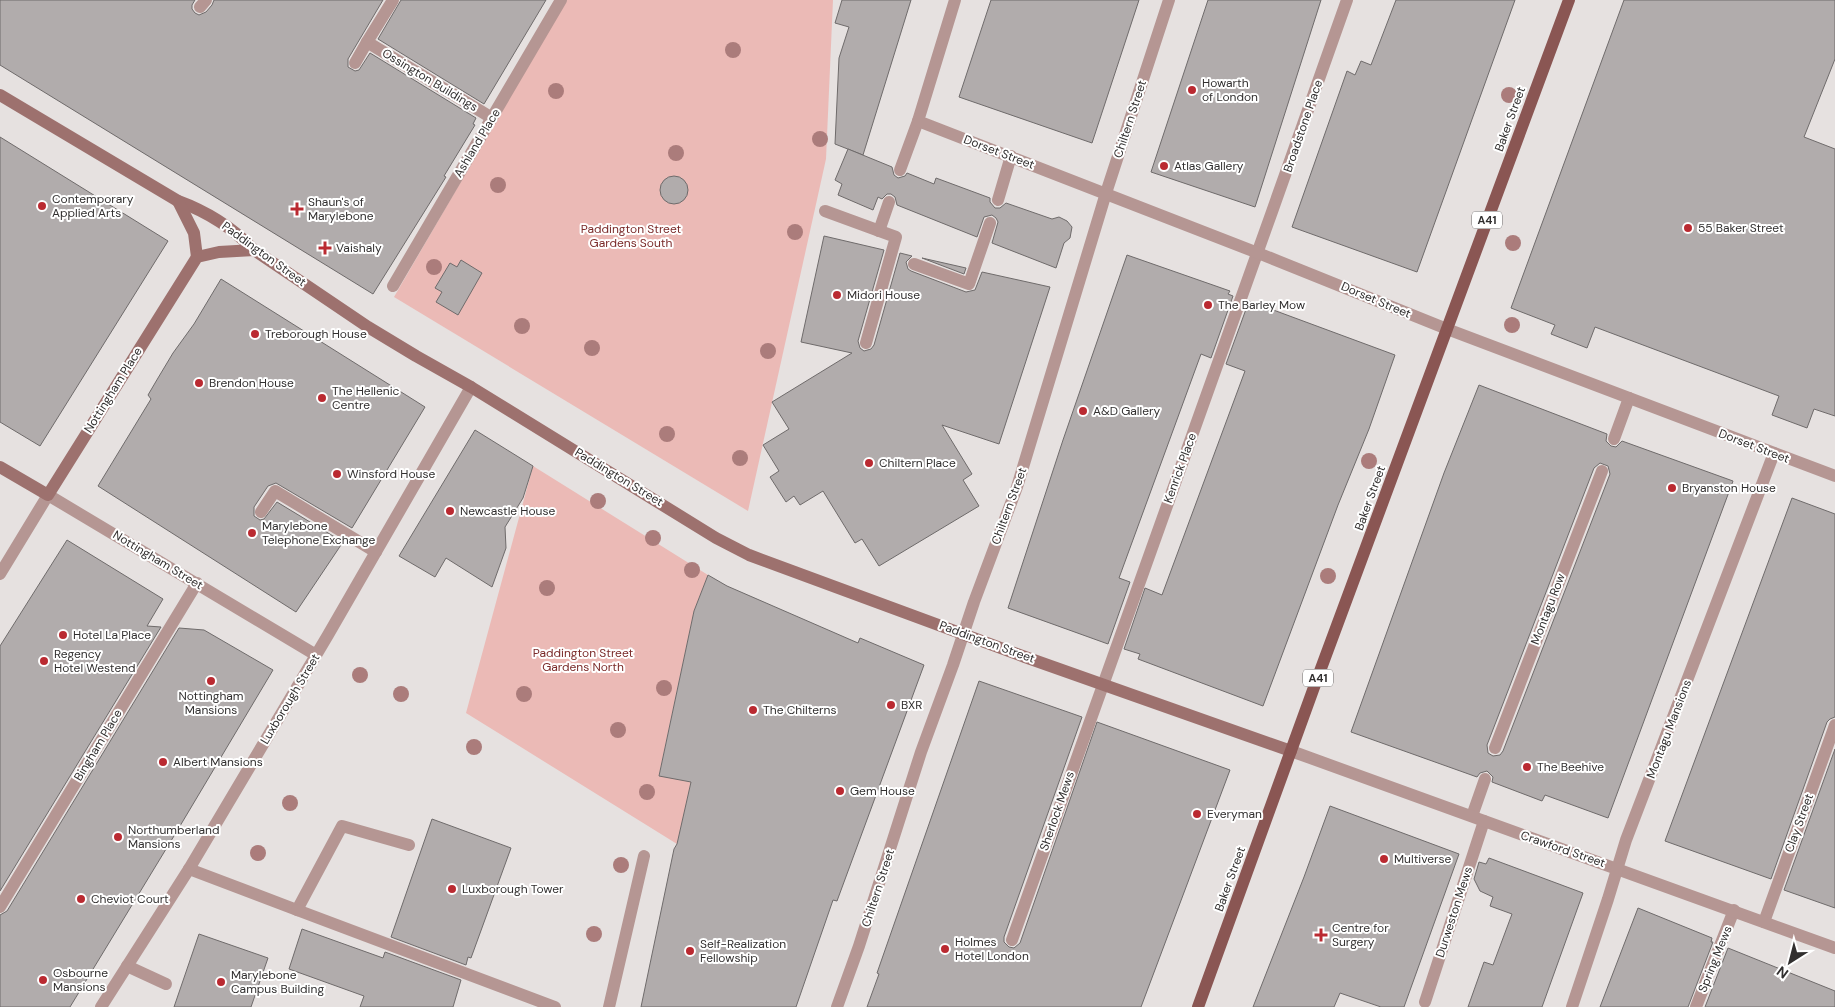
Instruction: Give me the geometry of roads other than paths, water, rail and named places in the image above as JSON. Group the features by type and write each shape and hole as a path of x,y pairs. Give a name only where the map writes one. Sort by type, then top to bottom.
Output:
{"main road":[{"name":"Baker Street","path":"1198,1007 1569,0"},
{"name":"Paddington Street","path":"0,95 178,201 202,210 239,234 254,250 368,327 471,387 716,538 749,555 1291,751"},
{"path":"178,201 194,233 197,257 219,252 254,250"},
{"name":"Nottingham Place","path":"48,495 197,257"},
{"name":"Nottingham Street","path":"0,467 48,495"}],"street":[{"name":"Ossington Buildings","path":"355,63 392,0"},
{"name":"Ashland Place","path":"392,286 561,0"},
{"path":"900,170 918,120 954,0"},
{"name":"Chiltern Street","path":"838,1007 921,752 974,602 1018,487 1106,194 1169,0"},
{"name":"Broadstone Place","path":"1258,253 1347,0"},
{"name":"Ossington Buildings","path":"368,42 492,118"},
{"name":"Dorset Street","path":"918,120 1447,329 1835,476"},
{"path":"998,200 1011,156"},
{"path":"879,231 889,202"},
{"path":"825,211 896,237 866,343"},
{"path":"914,264 970,284 990,223"},
{"name":"Kenrick Place","path":"1101,683 1258,253"},
{"name":"Luxborough Street","path":"101,1007 189,869 316,655 471,387"},
{"path":"1614,439 1630,398"},
{"name":"Montagu Mansions","path":"1572,1007 1626,840 1774,453"},
{"name":"Montagu Row","path":"1495,748 1602,471"},
{"path":"261,512 274,491 376,552"},
{"name":"Nottingham Place","path":"0,574 48,495"},
{"name":"Nottingham Street","path":"48,495 316,655"},
{"name":"Bingham Place","path":"0,907 197,583"},
{"name":"Sherlock Mews","path":"1012,940 1101,683"},
{"name":"Clay Street","path":"1764,922 1835,724"},
{"name":"Crawford Street","path":"1291,751 1835,948"},
{"path":"1472,816 1485,779"},
{"name":"Durweston Mews","path":"1424,1002 1484,821"},
{"path":"297,910 342,826 409,845"},
{"path":"609,1007 644,856"},
{"path":"189,869 555,1007"},
{"name":"Spring Mews","path":"1696,1007 1734,910"},
{"path":"127,966 166,984"}],"place":[{"name":"Howarth of London","path":"1192,90"},
{"name":"Atlas Gallery","path":"1164,166"},
{"name":"Contemporary Applied Arts","path":"42,206"},
{"name":"Shaun's of Marylebone","path":"297,209"},
{"name":"55 Baker Street","path":"1688,228"},
{"name":"Vaishaly","path":"325,248"},
{"name":"Midori House","path":"837,295"},
{"name":"The Barley Mow","path":"1208,305"},
{"name":"Treborough House","path":"255,334"},
{"name":"Brendon House","path":"199,383"},
{"name":"The Hellenic Centre","path":"322,398"},
{"name":"A&D Gallery","path":"1083,411"},
{"name":"Chiltern Place","path":"869,463"},
{"name":"Winsford House","path":"337,474"},
{"name":"Bryanston House","path":"1672,488"},
{"name":"Newcastle House","path":"450,511"},
{"name":"Marylebone Telephone Exchange","path":"252,533"},
{"name":"Hotel La Place","path":"63,635"},
{"name":"Regency Hotel Westend","path":"44,661"},
{"name":"Nottingham Mansions","path":"211,681"},
{"name":"BXR","path":"891,705"},
{"name":"The Chilterns","path":"753,710"},
{"name":"Albert Mansions","path":"163,762"},
{"name":"The Beehive","path":"1527,767"},
{"name":"Gem House","path":"840,791"},
{"name":"Everyman","path":"1197,814"},
{"name":"Northumberland Mansions","path":"118,837"},
{"name":"Multiverse","path":"1384,859"},
{"name":"Luxborough Tower","path":"452,889"},
{"name":"Cheviot Court","path":"81,899"},
{"name":"Centre for Surgery","path":"1321,935"},
{"name":"Holmes Hotel London","path":"945,949"},
{"name":"Self-Realization Fellowship","path":"690,951"},
{"name":"Osbourne Mansions","path":"43,980"},
{"name":"Marylebone Campus Building","path":"221,982"}],"park label":[{"name":"Paddington Street Gardens South","path":"631,236"},
{"name":"Paddington Street Gardens North","path":"583,660"}]}
